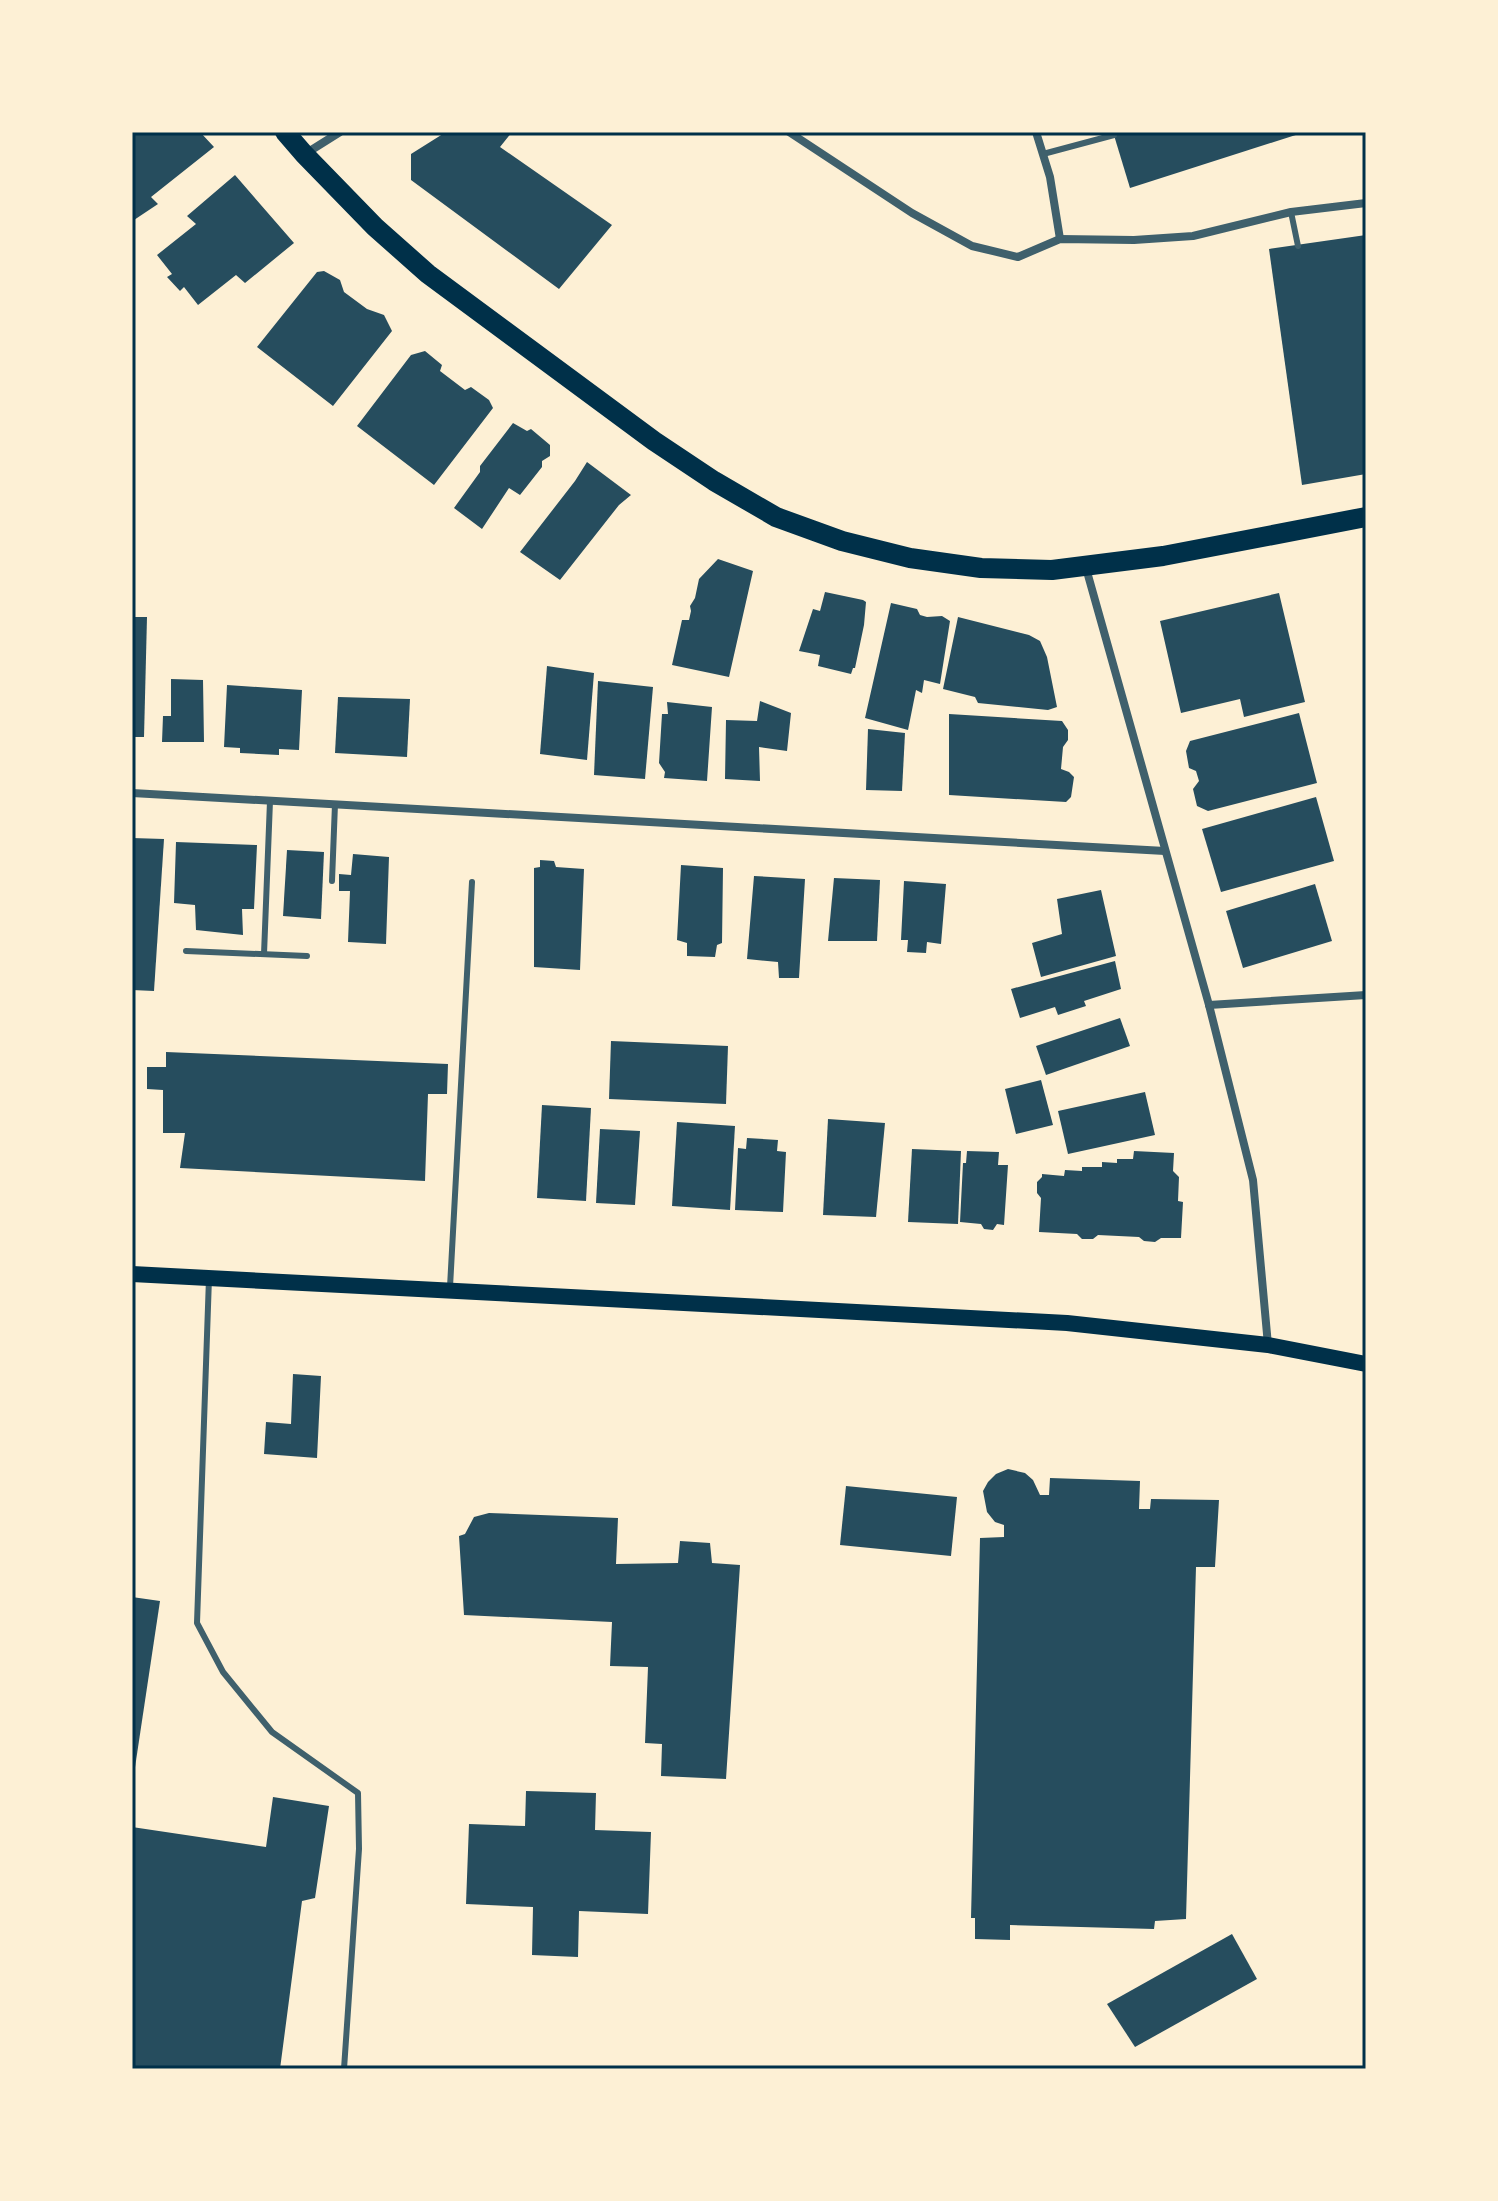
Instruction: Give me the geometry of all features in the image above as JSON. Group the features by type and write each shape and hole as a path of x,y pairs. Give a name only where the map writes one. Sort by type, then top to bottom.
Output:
{"main road":[{"path":"285,132 375,227 428,274 654,441 776,517 842,541 910,558 981,568 1052,570 1163,556 1366,517"},
{"path":"132,1274 1067,1323 1268,1345 1366,1364"}],"street":[{"path":"304,154 340,132"},
{"path":"789,132 912,213 972,246 1018,257 1060,239 1134,240 1193,236 1291,212 1366,203"},
{"path":"1036,132 1050,177 1060,239"},
{"path":"1086,567 1209,1005 1253,1180 1268,1345"},
{"path":"132,793 1165,851"},
{"path":"1209,1005 1366,995"}],"lane":[{"path":"1043,154 1114,135"},
{"path":"1291,212 1298,246"},
{"path":"264,954 270,801"},
{"path":"332,881 335,804"},
{"path":"450,1291 472,882"},
{"path":"186,951 307,956"},
{"path":"209,1278 197,1623 223,1672 272,1732 358,1793 359,1849 344,2069"}],"building":[{"path":"132,132 200,132 214,147 151,197 158,204 134,220"},
{"path":"446,132 512,132 500,147 612,225 559,289 411,180 411,154"},
{"path":"1113,132 1302,132 1302,133 1130,188"},
{"path":"235,175 294,243 245,283 236,275 198,305 184,287 180,291 167,277 172,274 157,255 196,224 187,216"},
{"path":"1366,235 1366,474 1302,485 1269,249"},
{"path":"324,271 340,280 344,292 367,309 384,315 392,331 333,406 257,347 317,272"},
{"path":"425,351 442,365 440,371 465,390 471,387 489,400 493,408 434,485 357,426 411,355"},
{"path":"513,423 527,431 531,429 550,445 550,456 542,461 542,467 520,495 509,488 482,529 454,508 480,472 480,466"},
{"path":"587,462 631,495 619,505 560,580 520,552"},
{"path":"718,559 753,571 729,677 672,665 682,620 689,620 699,579"},
{"path":"825,592 866,602 864,625 851,674 818,666 820,655 799,651 813,609 820,611"},
{"path":"1279,593 1305,702 1244,717 1240,699 1181,713 1160,621"},
{"path":"891,603 917,609 920,615 942,616 950,621 940,684 924,680 922,693 916,690 908,730 865,718"},
{"path":"132,617 147,617 144,737 132,737"},
{"path":"958,617 1029,635 1040,641 1047,657 1057,707 1048,710 978,703 975,697 943,689"},
{"path":"547,666 594,673 587,760 540,754"},
{"path":"171,679 203,680 204,742 162,742 163,716 171,716"},
{"path":"598,681 653,687 645,779 594,775"},
{"path":"227,685 302,690 299,750 279,749 279,755 240,753 240,748 224,747"},
{"path":"338,697 410,699 407,757 335,753"},
{"path":"760,701 791,713 787,751 759,747 760,781 725,779 726,720 757,721"},
{"path":"667,702 712,707 707,781 664,778 665,772 659,763 662,714 668,714"},
{"path":"1299,713 1317,783 1208,811 1197,806 1193,789 1199,781 1196,771 1189,768 1186,751 1190,741"},
{"path":"949,714 1062,721 1068,730 1068,740 1063,747 1061,769 1074,777 1071,797 1066,802 949,795"},
{"path":"868,729 905,733 902,791 866,790"},
{"path":"1316,797 1334,861 1221,892 1202,829"},
{"path":"132,838 164,839 154,991 132,990"},
{"path":"176,842 257,845 254,909 242,909 243,935 196,930 195,905 174,903"},
{"path":"287,850 324,852 321,919 283,916"},
{"path":"353,854 389,857 386,944 348,942 350,891 339,891 339,874 351,875"},
{"path":"540,860 554,861 556,867 584,869 580,970 534,967 534,868 540,867"},
{"path":"681,865 723,868 722,943 717,945 715,957 687,956 687,943 677,940"},
{"path":"754,876 805,879 799,978 779,978 778,962 747,959"},
{"path":"834,878 880,880 877,941 828,941"},
{"path":"904,881 946,884 941,944 927,942 926,953 907,952 908,940 901,940"},
{"path":"1315,884 1332,941 1243,968 1226,911"},
{"path":"1101,890 1116,956 1041,977 1032,943 1062,934 1057,899"},
{"path":"1115,961 1121,989 1084,1001 1086,1006 1058,1015 1055,1007 1020,1018 1011,989"},
{"path":"1120,1018 1130,1046 1046,1075 1036,1046"},
{"path":"611,1041 728,1046 726,1104 609,1099"},
{"path":"166,1052 448,1064 447,1094 428,1094 425,1181 180,1168 185,1133 163,1133 163,1090 147,1089 147,1067 166,1067"},
{"path":"1041,1080 1053,1125 1016,1134 1005,1089"},
{"path":"1145,1092 1155,1135 1068,1154 1058,1111"},
{"path":"542,1105 591,1108 586,1201 537,1198"},
{"path":"828,1119 885,1123 876,1217 823,1215"},
{"path":"677,1122 735,1126 730,1210 672,1206"},
{"path":"600,1129 640,1131 635,1205 596,1203"},
{"path":"747,1138 778,1140 777,1151 786,1152 783,1212 735,1210 738,1148 746,1149"},
{"path":"912,1149 961,1151 958,1224 908,1222"},
{"path":"967,1151 999,1152 998,1165 1008,1165 1004,1225 997,1224 993,1230 984,1229 981,1224 960,1222 963,1163 966,1163"},
{"path":"1134,1151 1174,1153 1173,1171 1179,1177 1178,1201 1183,1202 1181,1238 1161,1238 1155,1242 1139,1237 1098,1235 1093,1239 1082,1239 1077,1234 1039,1232 1041,1198 1037,1193 1037,1182 1042,1174 1064,1176 1065,1170 1102,1167 1102,1162 1117,1163 1117,1159 1133,1159"},
{"path":"293,1374 321,1376 317,1458 264,1454 266,1422 291,1424"},
{"path":"1008,1469 1025,1473 1033,1480 1040,1495 1049,1495 1050,1478 1140,1481 1139,1509 1150,1509 1151,1499 1219,1500 1215,1567 1196,1567 1186,1919 1155,1921 1154,1929 1010,1925 1010,1940 975,1939 975,1918 971,1918 980,1538 1004,1537 1004,1525 995,1522 987,1512 983,1491 996,1474"},
{"path":"846,1486 957,1497 951,1556 840,1545"},
{"path":"489,1513 618,1518 616,1564 678,1563 680,1541 710,1543 712,1563 740,1565 726,1779 661,1776 662,1744 645,1743 648,1667 610,1666 612,1622 464,1615 459,1536 465,1534 474,1517"},
{"path":"132,1597 160,1601 134,1774 132,1773"},
{"path":"526,1791 596,1793 595,1830 651,1832 648,1914 579,1911 578,1957 532,1955 533,1907 466,1904 469,1824 525,1826"},
{"path":"273,1797 329,1806 315,1898 302,1901 280,2069 132,2069 132,1827 266,1847"},
{"path":"1232,1934 1257,1979 1135,2047 1107,2004"}]}
